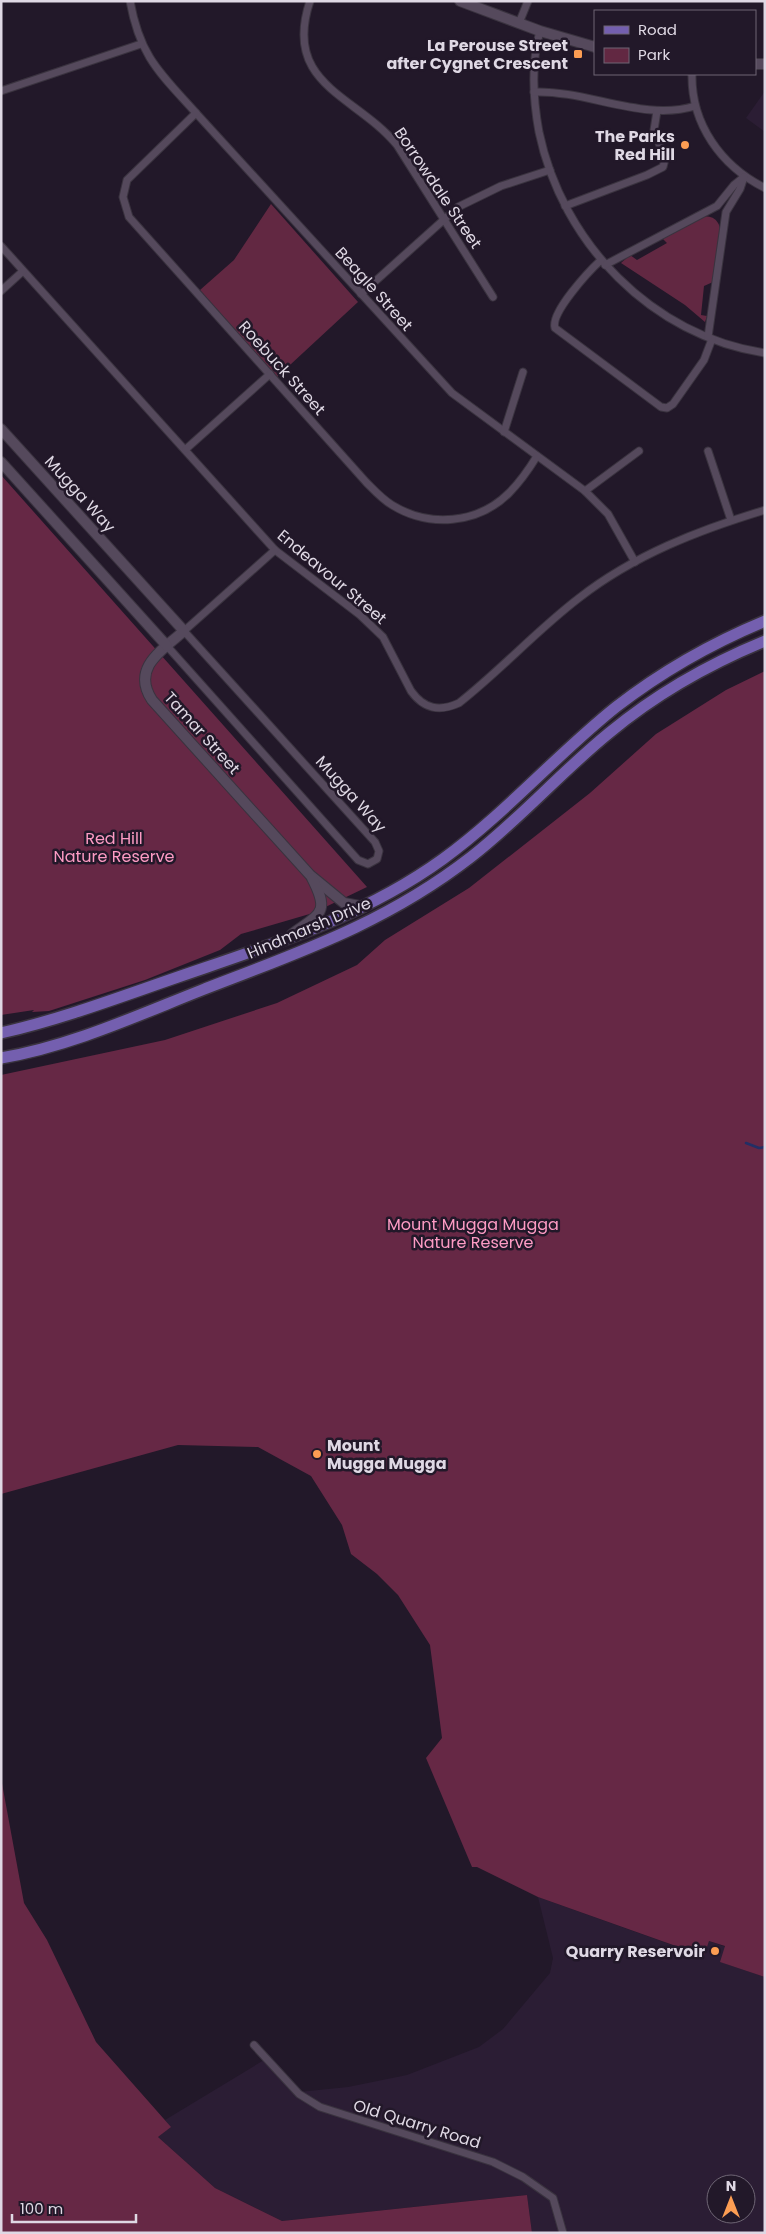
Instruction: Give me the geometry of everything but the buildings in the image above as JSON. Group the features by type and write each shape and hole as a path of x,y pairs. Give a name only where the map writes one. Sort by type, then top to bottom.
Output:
{"main road":[{"path":"460,1 540,31 594,47"},
{"name":"Mugga Way","path":"1,429 184,632"},
{"name":"Mugga Way","path":"1,462 167,646"},
{"name":"Hindmarsh Drive","path":"1,1033 47,1021 282,941 364,908 414,878 484,828 597,724 633,695 685,661 765,621"},
{"name":"Tamar Street","path":"184,632 152,660 146,671 145,681 148,694 310,875 344,903 364,908"},
{"name":"Hindmarsh Drive","path":"1,1058 32,1053 101,1030 310,948 386,914 470,858 608,733 648,703 709,666 765,641"},
{"name":"Tamar Street","path":"282,941 315,917 321,910 322,900 310,875"}],"street":[{"name":"Beagle Street","path":"130,1 141,44 161,74 196,113 360,294 452,392 585,490 608,514 635,562"},
{"name":"Borrowdale Street","path":"310,1 306,18 306,44 309,61 317,76 331,91 388,135 493,297"},
{"path":"519,23 528,1"},
{"path":"540,31 535,53 534,92 541,140 564,206 582,234 603,262 628,287 652,307 710,338 738,348 765,353"},
{"path":"1,91 141,44"},
{"path":"692,75 696,106 706,132 716,149 744,177 765,188"},
{"path":"534,92 557,92 657,111 671,112 696,106"},
{"path":"564,206 647,175 662,167 665,159 654,130 657,111"},
{"name":"Roebuck Street","path":"196,113 130,176 124,192 125,206 134,222 366,482 391,504 417,516 450,520 488,509 509,493 537,456"},
{"path":"360,294 443,218 458,207 479,196 550,170"},
{"path":"744,177 740,189 726,212 710,338 704,360 673,404 667,408 661,407 555,328 554,319 586,274 603,262 717,206 734,185 744,177"},
{"name":"Endeavour Street","path":"1,246 186,449 275,550 370,624 383,637 416,698 435,709 444,709 459,703 562,612 595,586 635,562 671,544 731,520 765,510"},
{"path":"1,291 23,271"},
{"path":"504,432 523,372"},
{"path":"186,449 270,374"},
{"path":"708,450 731,520"},
{"path":"585,490 639,451"},
{"name":"Tamar Street","path":"184,632 275,550"},
{"name":"Mugga Way","path":"167,646 358,860 368,864 377,860 379,851 375,842 184,632"},
{"name":"Old Quarry Road","path":"254,2045 299,2094 320,2107 460,2150 493,2162 523,2177 553,2198 564,2233"}],"shaded area":[{"path":"765,91 765,132 746,118"},
{"path":"538,1897 703,1956 709,1941 726,1947 721,1962 765,1977 765,2233 532,2233 527,2195 282,2221 215,2188 158,2137 170,2127 165,2120 269,2057 299,2092 348,2087 407,2075 479,2047 503,2029 550,1973 553,1958"}],"green space":[{"path":"271,204 358,302 277,377 200,290 234,260"},
{"path":"700,217 714,219 720,227 713,282 704,286 701,315 707,316 705,322 685,305 621,263 630,255 637,260 667,243 662,238"},
{"name":"Red Hill Nature Reserve","path":"1,475 367,887 313,913 241,934 220,950 145,980 49,1011 32,1012 34,1010 1,1015"},
{"name":"Mount Mugga Mugga Nature Reserve","path":"765,671 765,1977 720,1962 725,1946 709,1941 704,1956 538,1897 477,1867 472,1867 426,1758 442,1738 430,1645 398,1595 377,1574 351,1554 342,1525 311,1476 258,1447 178,1445 1,1494 1,1075 165,1040 277,1003 357,965 385,940 469,888 590,793 656,734 726,690"},
{"path":"1,1778 24,1903 47,1940 96,2042 171,2127 158,2137 215,2188 282,2221 527,2195 532,2233 1,2233"}],"waterway":[{"path":"746,1143 759,1148 765,1147"}],"place":[{"name":"La Perouse Street after Cygnet Crescent","path":"578,54"},
{"name":"The Parks Red Hill","path":"685,145"},
{"name":"Mount Mugga Mugga","path":"317,1454"},
{"name":"Quarry Reservoir","path":"715,1951"}]}
